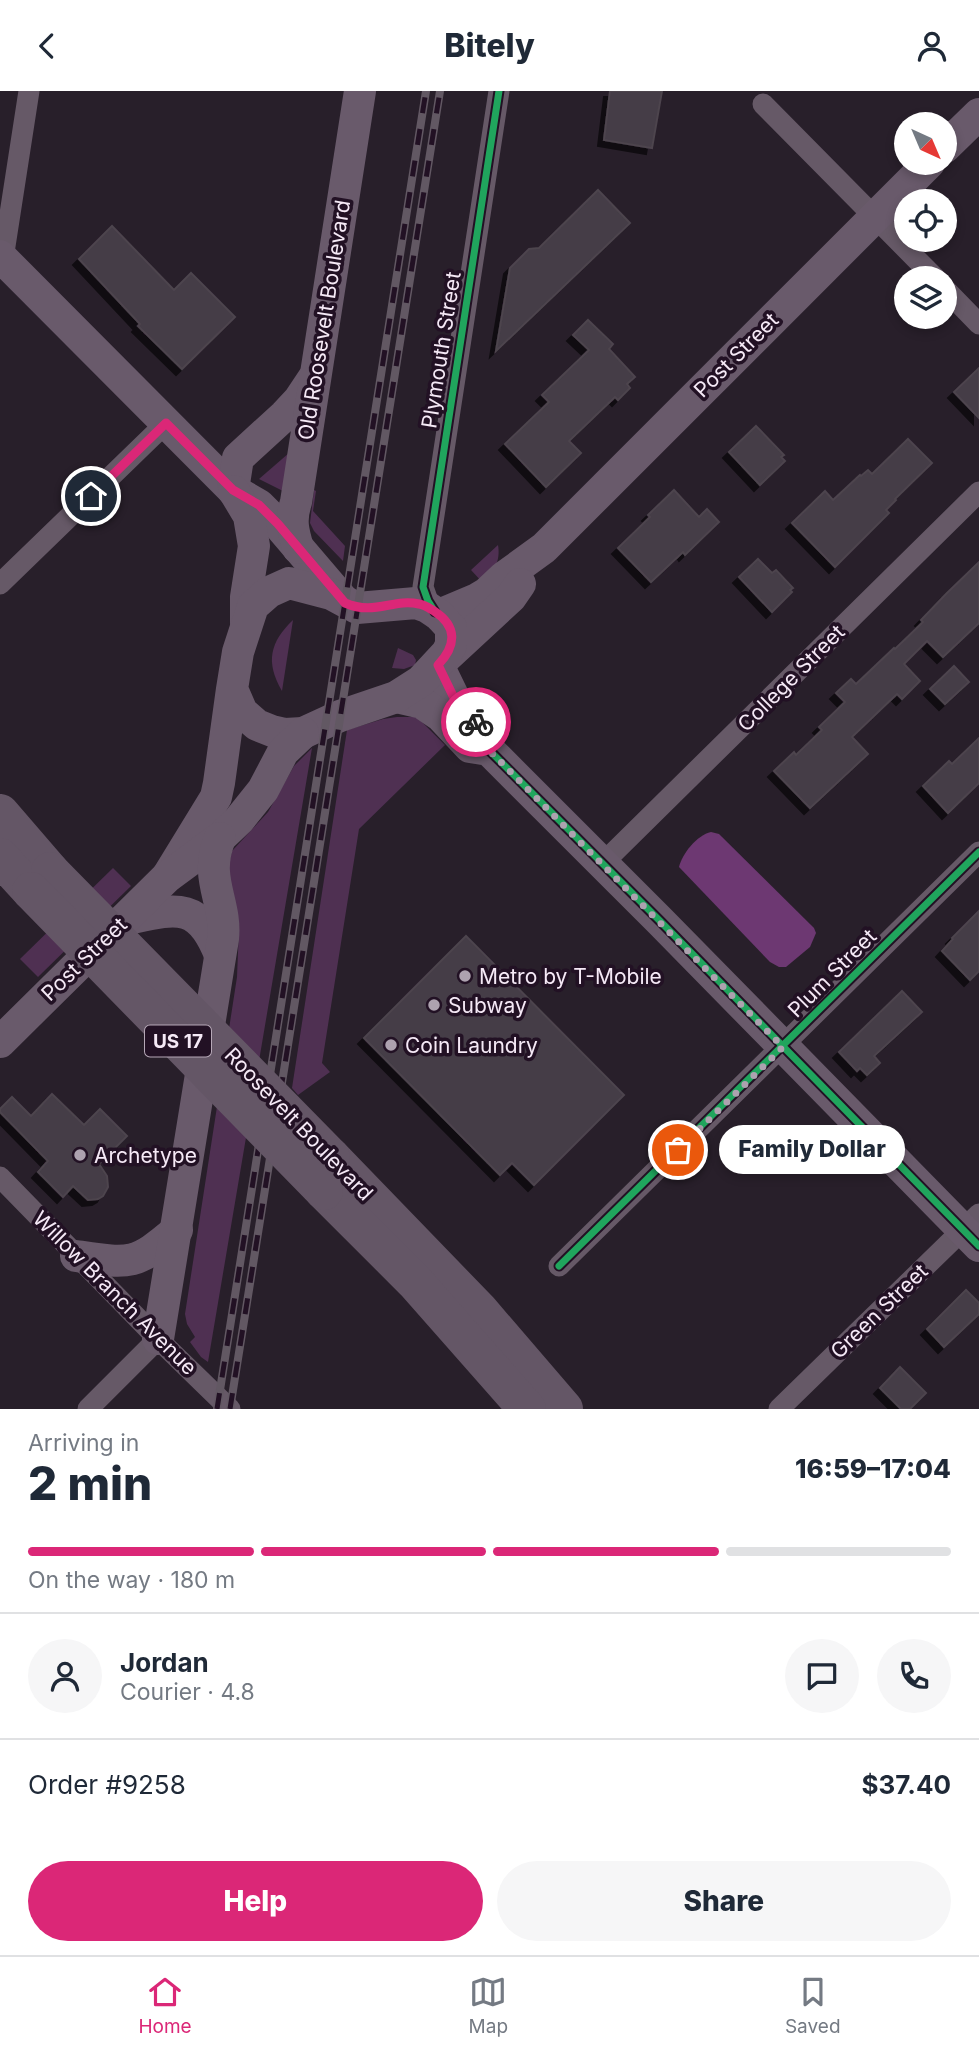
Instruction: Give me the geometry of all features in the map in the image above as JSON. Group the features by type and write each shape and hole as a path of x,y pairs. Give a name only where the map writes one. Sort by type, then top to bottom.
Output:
{"highway":[{"name":"Roosevelt Boulevard","path":"0,813 41,881 328,1174 479,1310 564,1409"},
{"name":"Roosevelt Boulevard","path":"0,857 41,881"},
{"name":"Roosevelt Boulevard","path":"328,1174 415,1282 527,1409"}],"main road":[{"name":"Old Roosevelt Boulevard","path":"298,549 291,525 292,514 360,91"},
{"path":"957,135 979,114"},
{"name":"Post Street","path":"246,630 253,606 268,592 289,583 331,594 357,608 478,599 544,548 917,175"},
{"path":"1,258 233,490 249,516 254,546 246,597 246,630 238,652 232,689 242,712 257,725 285,734 303,733"},
{"path":"233,490 238,458 299,400 315,375"},
{"path":"233,490 259,505 278,524 345,603"},
{"name":"Post Street","path":"0,1041 167,877 220,838 249,809 293,740 340,716 396,697 428,676 511,597 544,548"},
{"path":"424,604 448,624 452,634 451,645 441,662 456,702 486,731 489,750 783,1047 974,1230"},
{"name":"Post Street","path":"167,877 212,804 219,783 232,689"},
{"path":"396,697 422,703 441,716 470,747 489,750"},
{"path":"158,1339 220,955 223,924 214,876 220,838"},
{"path":"124,920 173,910 191,915 207,929 220,955"},
{"path":"76,1256 115,1261 135,1259 152,1251 177,1230"}],"street":[{"path":"1,258 29,91"},
{"name":"Plymouth Street","path":"424,604 499,91"},
{"path":"763,104 922,266"},
{"path":"957,301 979,324"},
{"path":"0,584 166,423"},
{"name":"College Street","path":"602,864 979,492"},
{"name":"Plum Street","path":"559,1266 979,852"},
{"name":"Willow Branch Avenue","path":"0,1177 230,1409"},
{"name":"Green Street","path":"779,1409 974,1230"},
{"path":"88,1409 158,1339"}],"shaded area":[{"path":"289,453 289,494 259,479"},
{"path":"314,490 313,511 345,546 343,561 314,531 310,523"},
{"path":"498,545 497,561 484,584 471,570"},
{"path":"293,620 282,691 273,671 272,653 279,636"},
{"path":"398,648 413,655 415,665 404,669 392,668"},
{"path":"397,717 419,719 445,745 359,829 322,1063 330,1072 298,1095 292,1088 347,730"},
{"path":"312,748 208,1362 190,1342 195,1337 187,1324 185,1314 237,977 239,928 227,873 232,851 268,812 294,766"},
{"path":"711,832 719,834 814,928 816,933 810,947 786,967 770,962 679,867 691,846"},
{"path":"113,868 131,886 38,977 20,959"}],"building":[{"path":"610,91 662,91 652,148 604,140"},
{"path":"598,190 630,223 496,351 510,268 529,249 539,248"},
{"path":"112,226 174,290 191,273 235,317 182,369 138,326 140,324 79,259"},
{"path":"588,320 613,344 609,349 635,377 627,384 630,388 618,400 615,397 569,441 581,453 546,487 505,444 549,402 542,395 589,350 573,335"},
{"path":"979,368 979,418 954,392"},
{"path":"756,426 784,455 781,457 785,461 760,485 729,452"},
{"path":"908,439 932,463 895,499 886,510 889,513 835,567 792,523 825,491 833,500 860,475 868,470 872,474"},
{"path":"674,490 699,517 707,509 719,522 685,555 683,552 651,582 618,548"},
{"path":"758,559 772,573 776,570 793,588 772,612 739,577"},
{"path":"979,562 979,623 943,657 927,641 904,664 920,681 902,699 897,694 852,737 868,754 810,808 774,771 794,752 796,755 822,730 819,727 845,702 836,693 851,679 856,684 895,649"},
{"path":"954,666 969,682 945,704 930,689"},
{"path":"979,738 979,783 948,813 923,786 949,761 952,764"},
{"path":"979,911 979,971 970,980 942,951"},
{"path":"466,936 624,1095 534,1185 512,1163 500,1175 364,1038"},
{"path":"902,991 922,1012 874,1056 880,1063 867,1075 860,1068 857,1071 839,1052"},
{"path":"52,1094 84,1125 100,1109 127,1136 99,1164 107,1176 108,1187 98,1199 88,1200 73,1186 63,1197 38,1172 48,1161 0,1112 12,1097 31,1116"},
{"path":"966,1290 979,1303 979,1314 944,1347 927,1329"},
{"path":"900,1367 926,1393 910,1409 901,1409 880,1388"}],"railway":[{"path":"217,1409 426,91"},
{"path":"230,1409 440,91"}],"cycle path":[{"path":"435,612 423,587 499,91"},
{"path":"489,750 979,1246"},
{"path":"559,1266 979,852"}],"way so far":[{"path":"476,722 486,731 489,750 783,1047 678,1150"}],"place":[{"name":"Metro by T-Mobile","path":"465,976"},
{"name":"Subway","path":"434,1005"},
{"name":"Coin Laundry","path":"391,1045"},
{"name":"Family Dollar","path":"678,1150"},
{"name":"Archetype","path":"80,1155"}],"route":[{"path":"91,496 166,423 233,490 259,505 278,524 345,603 357,608 416,603 445,619 451,628 451,645 438,665 456,702 476,722"}]}
